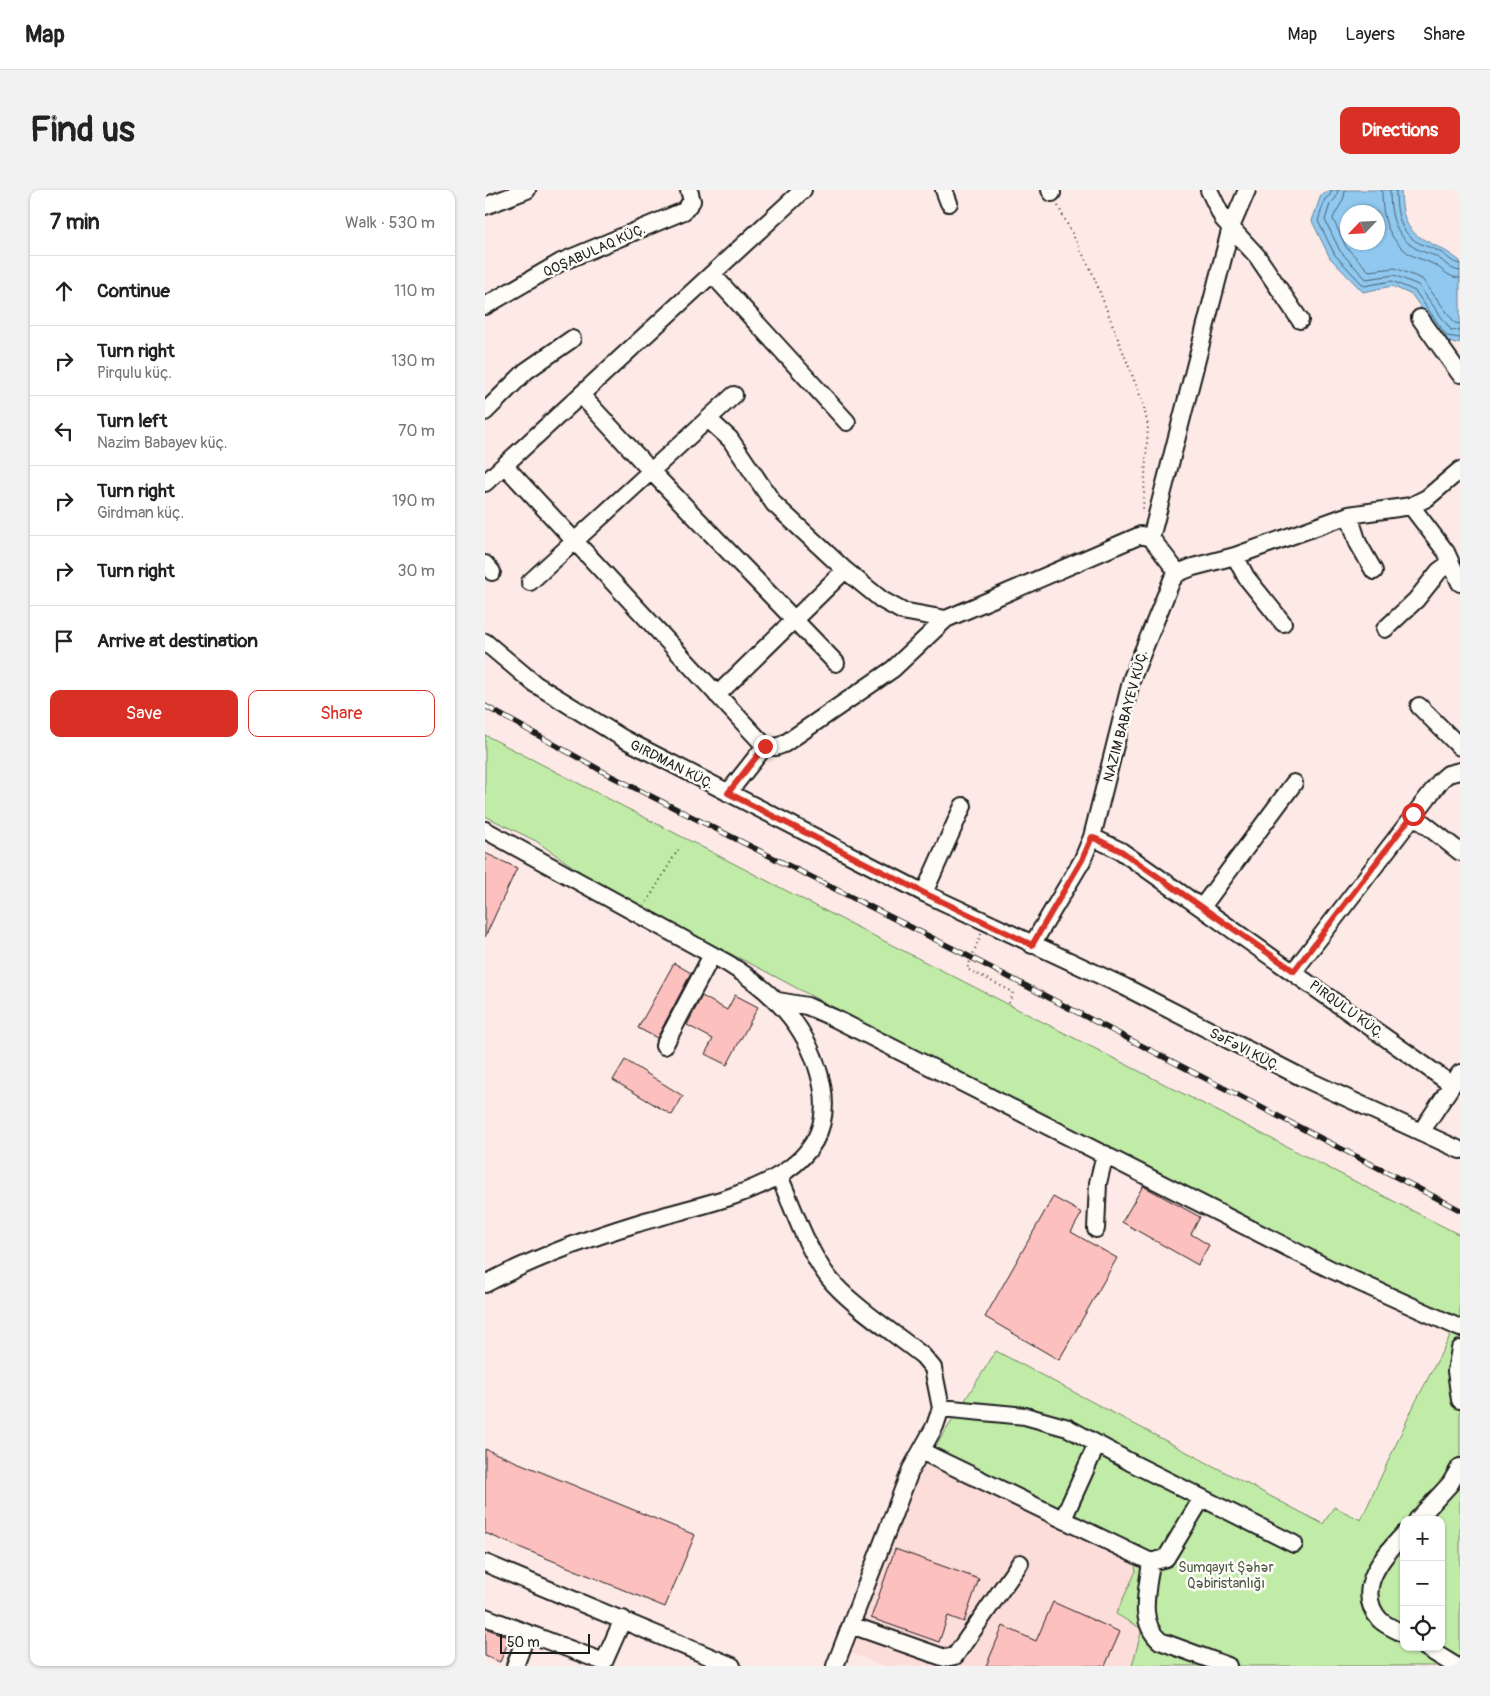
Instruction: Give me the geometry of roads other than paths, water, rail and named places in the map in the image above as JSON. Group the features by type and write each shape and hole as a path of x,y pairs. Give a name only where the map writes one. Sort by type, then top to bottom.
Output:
{"street":[{"path":"485,206 527,190"},
{"path":"485,483 803,190"},
{"path":"1209,190 1215,205 1231,227 1262,262 1300,320"},
{"path":"1146,536 1231,227 1247,190"},
{"name":"QOŞABULAQ KÜÇ.","path":"485,306 561,262 683,210 692,201 694,192"},
{"path":"712,274 847,422"},
{"path":"1420,318 1460,374"},
{"path":"485,412 526,371 571,339"},
{"path":"581,395 651,471 836,663"},
{"path":"530,582 734,395"},
{"path":"707,419 730,439 774,504 845,570 882,600 901,611 946,619"},
{"path":"505,466 765,746 776,747 784,744 893,669 946,619 997,595 1146,536"},
{"path":"1146,536 1178,573 1235,556 1349,515 1411,506 1427,498 1460,470"},
{"path":"1411,506 1441,545 1460,583"},
{"path":"1349,515 1357,543 1374,572"},
{"path":"1235,556 1247,577 1283,622"},
{"path":"1385,629 1417,600 1439,571 1450,563"},
{"path":"717,695 845,570"},
{"name":"NAZIM BABAYEV KÜÇ.","path":"1032,945 1082,860 1092,837 1132,678 1164,594 1178,573"},
{"name":"GIRDMAN KÜÇ.","path":"485,642 535,684 580,714 623,739 924,893 1032,945"},
{"path":"1419,706 1460,747"},
{"path":"728,793 765,746"},
{"path":"1294,971 1441,780 1448,774 1460,771"},
{"path":"1202,907 1294,782"},
{"path":"924,893 963,806"},
{"path":"1413,814 1460,852"},
{"path":"485,830 748,976 778,1001 803,1034 815,1059 822,1082 823,1103 821,1125 811,1148 796,1164 779,1176 733,1197 651,1218 565,1246 485,1284"},
{"name":"PIRQULU KÜÇ.","path":"1092,837 1121,851 1294,971 1455,1079"},
{"name":"SƏFƏVI KÜÇ.","path":"1032,945 1125,987 1301,1078 1460,1150"},
{"path":"664,1046 712,955"},
{"path":"778,1001 807,1006 834,1018 1332,1270 1460,1328"},
{"path":"1421,1132 1455,1079"},
{"path":"1096,1229 1097,1183 1105,1154"},
{"path":"779,1176 809,1243 827,1276 846,1295 923,1356 933,1368 941,1408 935,1426 911,1469 835,1666"},
{"path":"1460,1349 1456,1372 1460,1400"},
{"path":"941,1408 1025,1416 1068,1428 1294,1544"},
{"path":"1063,1519 1097,1444"},
{"path":"921,1451 1151,1562 1166,1558 1202,1498"},
{"path":"1421,1516 1450,1484 1460,1466"},
{"path":"1400,1538 1382,1558 1370,1582 1370,1601 1380,1620 1400,1632"},
{"path":"1151,1562 1146,1617 1155,1636 1160,1640 1228,1666"},
{"path":"485,1563 623,1619 730,1666"},
{"path":"851,1625 945,1658 955,1656 1020,1563"},
{"path":"485,1617 604,1662 623,1619"},
{"path":"515,1666 527,1633"},
{"path":"1432,1651 1457,1666"}],"water":[{"path":"1331,190 1401,190 1402,208 1411,229 1417,236 1460,261 1460,342 1455,344 1444,340 1412,295 1392,286 1363,292 1330,258 1312,221 1321,195"}],"railway":[{"path":"485,706 611,776 972,958 1460,1210"}],"park label":[{"name":"Sumqayıt Şəhər Qəbiristanlığı","path":"1226,1575"}]}
